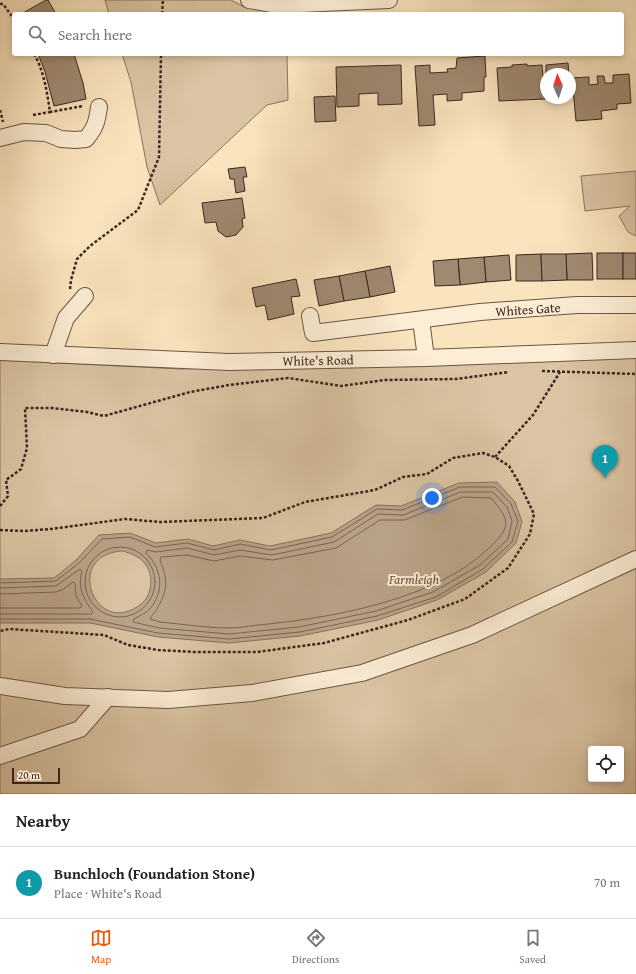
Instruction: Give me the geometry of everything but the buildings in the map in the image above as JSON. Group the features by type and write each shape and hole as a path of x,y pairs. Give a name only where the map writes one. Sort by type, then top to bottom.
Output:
{"street":[{"path":"249,0 252,2 278,5 389,0"},
{"path":"0,138 24,132 46,133 61,139 86,139 93,131 96,124 91,106"},
{"path":"53,355 66,318 85,296"},
{"name":"Whites Gate","path":"310,316 313,333 480,312 562,306 636,305"},
{"path":"421,320 426,358"},
{"name":"White's Road","path":"0,352 229,362 426,358 636,350"},
{"path":"0,686 65,696 168,700 252,693 362,672 472,635 636,559"},
{"path":"0,756 80,729 108,697"}],"path":[{"path":"162,0 162,12"},
{"path":"0,4 4,4 12,16"},
{"path":"35,56 46,88 50,112 91,106"},
{"path":"66,318 71,280 77,259 90,246 138,210 158,157 161,56"},
{"path":"540,371 636,374"},
{"path":"0,506 8,496 6,480 21,469 26,448 25,408 52,408 87,412 104,416 190,392 229,385 288,378 341,386 385,380 456,379 510,372"},
{"path":"495,457 533,415 561,372"},
{"path":"0,530 24,531 51,529 125,519 160,522 263,518 305,502 375,490 403,477 427,474 453,458 483,453 495,457 509,466 518,480 534,514 530,534 508,568 465,600 408,620 324,643 257,652 195,652 158,650 128,645 104,634 9,629 0,631"}],"green space":[{"path":"105,0 231,0 242,6 271,12 108,12"},
{"path":"123,56 287,56 288,100 267,105 160,205 147,167 131,82"},
{"path":"636,171 636,236 628,232 619,216 630,206 585,211 581,176"},
{"name":"Farmleigh","path":"636,358 636,794 0,794 0,360 180,369"}],"water":[{"path":"497,482 515,502 522,522 516,543 486,572 437,600 378,620 300,636 229,643 158,637 90,623 0,623 0,579 54,578 76,560 99,535 130,533 156,543 188,539 213,546 240,540 270,546 331,533 376,505 401,506 459,483","holes":["123,551 139,558 144,562 149,570 151,580 150,591 148,596 141,604 125,612 110,611 99,604 92,592 90,579 94,566 104,556"]}],"place":[{"name":"Bunchloch (Foundation Stone)","path":"605,478"}]}
